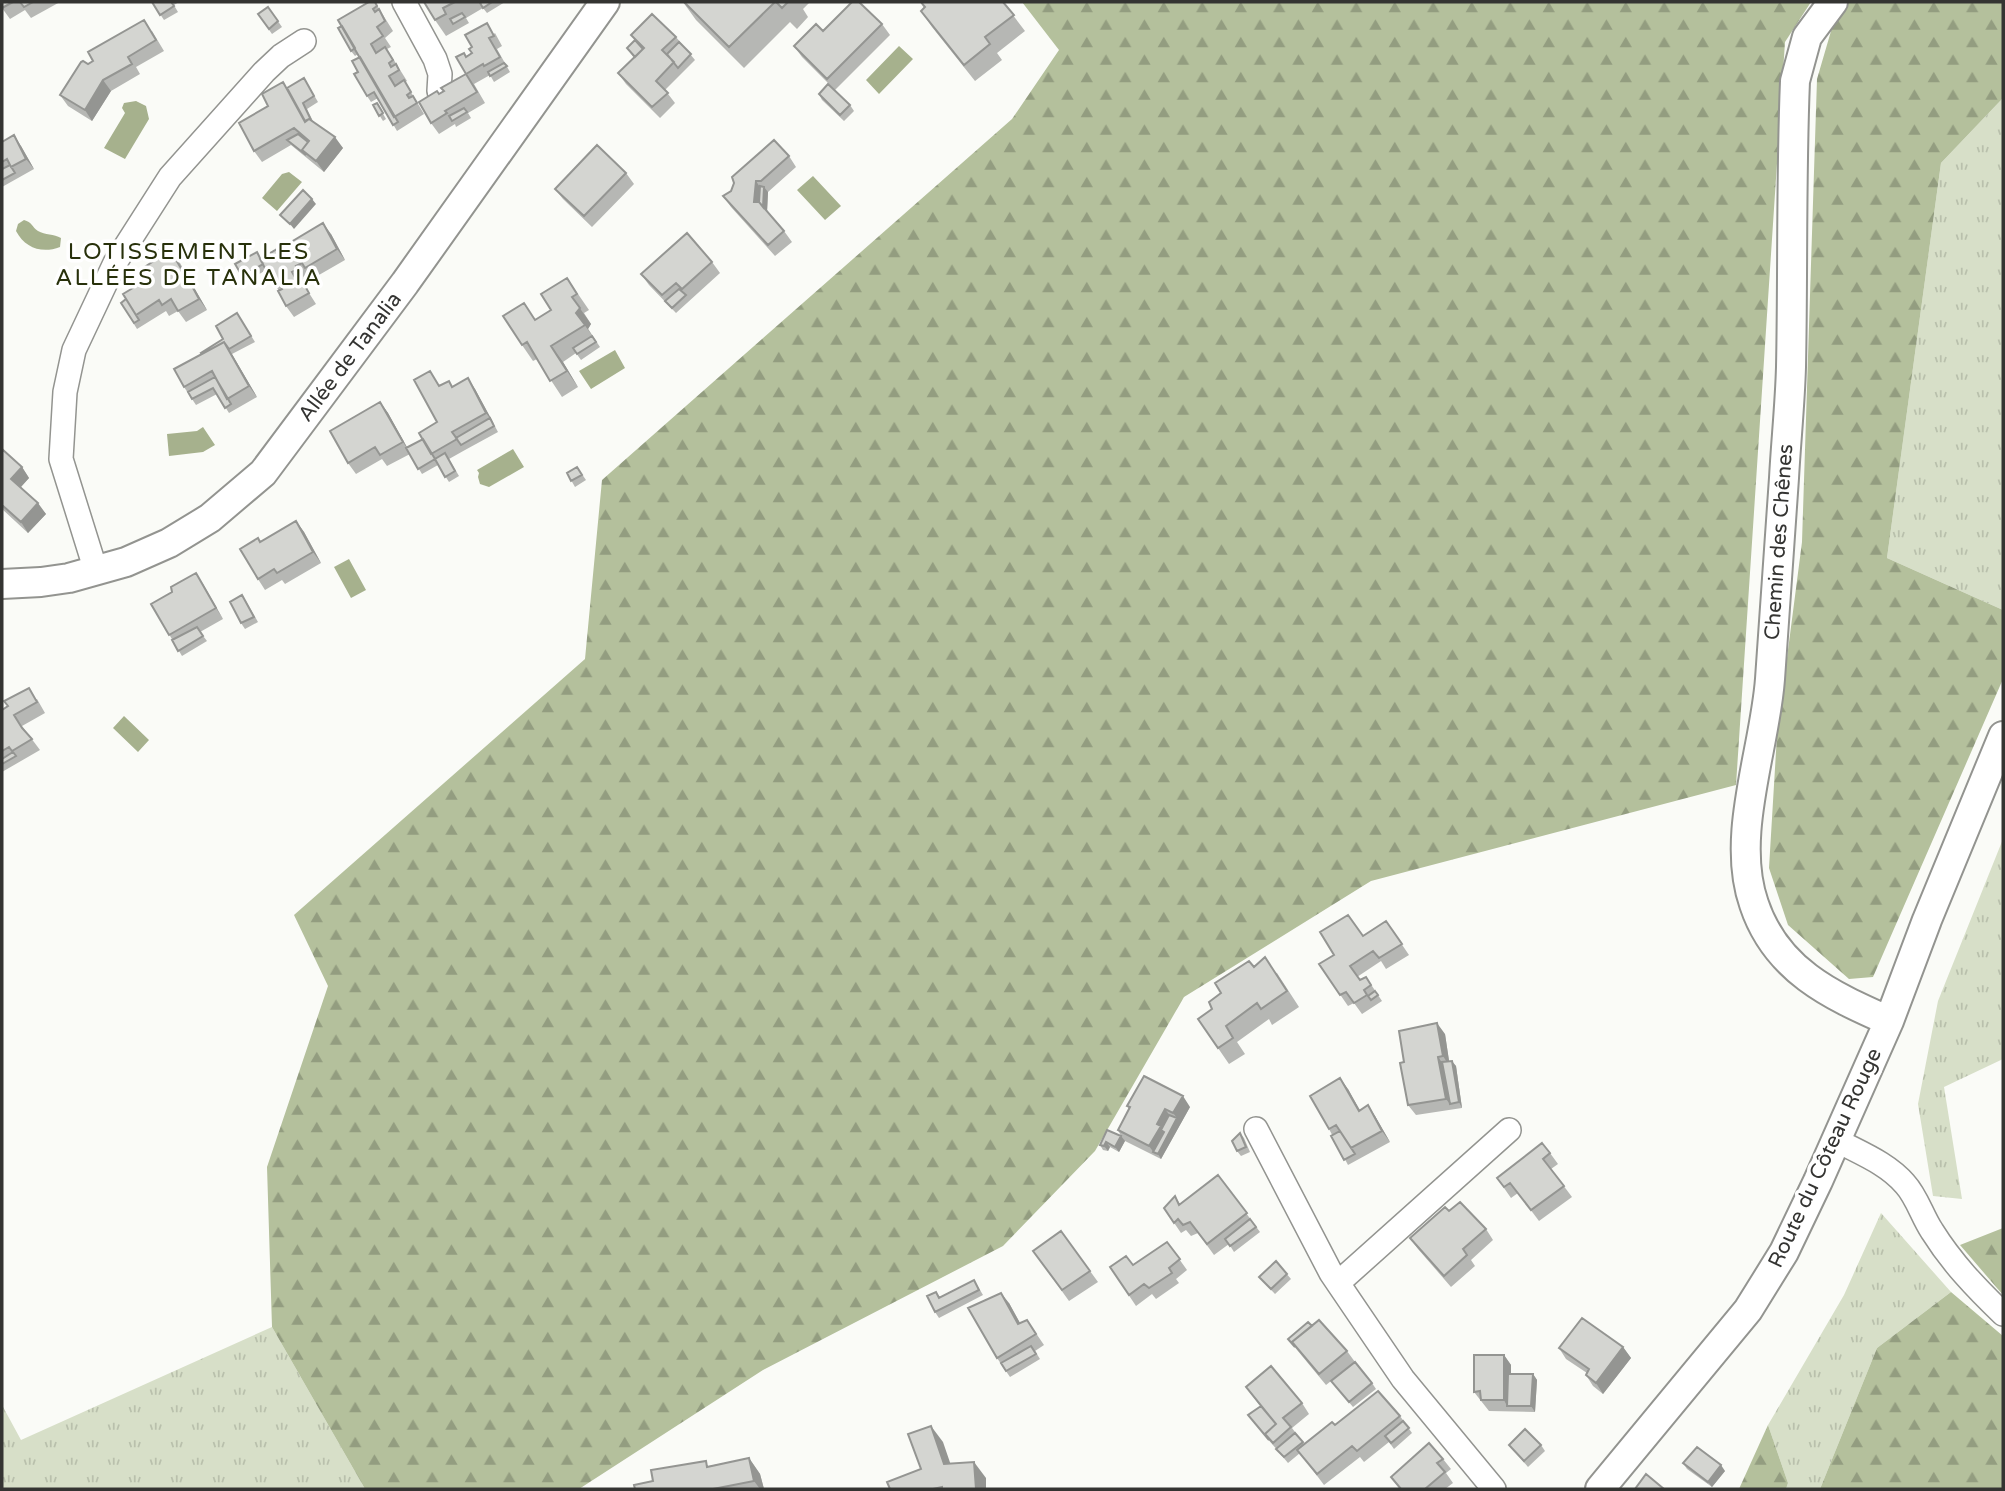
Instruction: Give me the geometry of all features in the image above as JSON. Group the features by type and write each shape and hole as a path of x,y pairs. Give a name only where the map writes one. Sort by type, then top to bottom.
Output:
{"street":[{"path":"404,2 435,59 440,74 439,91"},
{"name":"Allée de Tanalia","path":"2,584 41,582 126,562 181,537 210,518 263,473 405,284 605,2"},
{"name":"Chemin des Chênes","path":"1833,2 1807,37 1795,81 1791,370 1769,683 1746,830 1746,868 1760,921 1793,967 1839,998 1889,1021"},
{"path":"96,571 61,458 65,392 74,350 115,263 170,177 264,72 281,56 304,41"},
{"name":"Route du Côteau Rouge","path":"1600,1489 1748,1310 1783,1252 1889,1021 1927,920 2003,736"},
{"path":"1256,1129 1338,1283 1403,1379 1494,1489"},
{"path":"1338,1283 1509,1130"},
{"path":"1836,1140 1877,1161 1904,1183 1912,1192 1942,1247 1971,1283 2003,1314"}],"green space":[{"path":"1022,2 1811,2 1785,42 1736,785 1371,881 1184,997 1095,1151 1003,1246 763,1370 579,1489 365,1489 272,1327 267,1167 328,986 294,915 585,659 602,480 1012,119 1059,50"},
{"path":"1847,2 2003,2 2003,98 1941,163 1887,558 2003,610 2003,679 1873,977 1849,979 1788,925 1769,868 1777,735 1802,542 1817,79 1836,14"},
{"path":"2003,98 2003,610 1887,558 1941,163"},
{"path":"2003,839 2003,1059 1944,1087 1962,1199 1933,1196 1918,1104 1938,1001"},
{"path":"1881,1213 1951,1292 1877,1348 1820,1489 1786,1489 1788,1483 1768,1425 1844,1295"},
{"path":"2003,1228 2003,1295 1960,1245"},
{"path":"1951,1292 2003,1336 2003,1489 1820,1489 1877,1348"},
{"path":"272,1327 365,1489 2,1489 2,1405 21,1440"},
{"path":"1768,1425 1788,1483 1786,1489 1739,1489"}],"shaded area":[{"path":"899,46 913,59 879,94 866,80"},
{"path":"136,101 146,106 149,119 125,159 104,148 125,113 122,108 124,103"},
{"path":"289,172 302,182 277,211 262,198 282,174"},
{"path":"813,176 841,206 825,220 797,190"},
{"path":"24,220 38,231 61,238 60,247 47,250 24,242 16,231 18,224"},
{"path":"615,350 625,368 591,389 579,371"},
{"path":"203,427 215,445 203,452 169,456 167,434 197,431"},
{"path":"513,449 524,467 489,487 480,484 477,470"},
{"path":"349,559 366,590 351,598 334,567"},
{"path":"124,716 149,740 138,752 113,728"}],"building":[{"path":"2,2 13,2 2,8"},
{"path":"20,2 33,2 24,7"},
{"path":"152,2 171,2 174,6 160,15"},
{"path":"369,2 375,2 377,6 373,9 375,12 379,9 385,21 377,27 383,36 371,44 376,53 385,47 393,60 389,63 391,67 396,64 399,70 389,76 395,86 404,80 411,92 407,95 409,98 413,96 417,103 394,117 338,20"},
{"path":"424,2 455,2 443,8 446,14 435,20"},
{"path":"492,2 483,8 480,3"},
{"path":"684,2 775,2 729,47"},
{"path":"776,2 788,2 782,8"},
{"path":"852,2 859,2 882,24 827,79 794,46 816,24 823,31"},
{"path":"921,2 1003,2 1014,15 985,37 990,44 964,65 921,11 925,7"},
{"path":"268,7 278,21 269,29 258,14"},
{"path":"462,13 465,17 453,24 450,19"},
{"path":"652,14 676,37 662,50 674,62 656,81 668,93 652,107 618,73 644,48 631,35"},
{"path":"144,20 156,40 128,57 132,64 103,80 85,110 60,95 81,62 88,64 93,61 88,52"},
{"path":"487,23 494,36 489,38 500,57 466,74 456,57 464,53 466,57 472,53 469,49 472,47 465,35"},
{"path":"342,26 355,48 351,51 338,28"},
{"path":"635,40 643,49 635,57 627,48"},
{"path":"679,42 691,54 678,68 667,54"},
{"path":"360,57 398,122 393,125 374,92 367,96 354,74 358,72 352,61"},
{"path":"504,63 507,66 490,76 488,72"},
{"path":"466,74 477,92 445,111 447,113 431,123 419,102 437,91 439,94 444,91 441,88"},
{"path":"304,78 314,96 303,103 311,120 305,121 287,88"},
{"path":"283,82 305,122 309,119 335,137 316,161 302,150 309,141 294,128 254,151 239,123 268,106 262,94"},
{"path":"828,84 850,105 840,115 819,94"},
{"path":"377,103 383,113 379,116 373,105"},
{"path":"464,108 467,112 452,121 449,116"},
{"path":"298,134 308,142 302,150 306,155 287,140"},
{"path":"14,135 26,159 11,167 7,159 2,162 2,142"},
{"path":"774,140 789,156 761,181 756,181 754,202 759,202 784,231 768,245 723,196 731,191 734,183 732,177"},
{"path":"597,145 626,173 584,216 555,189"},
{"path":"10,165 15,173 2,180 2,169"},
{"path":"760,186 764,187 763,207 759,202"},
{"path":"303,190 312,199 290,224 280,215"},
{"path":"323,223 337,249 305,268 302,263 296,266 298,269 292,272 297,281 301,279 309,293 286,306 278,291 282,289 277,281 273,283 260,259 284,245 286,249 293,245 291,242"},
{"path":"687,233 712,262 682,289 676,283 662,295 641,274"},
{"path":"167,245 171,253 153,261 150,256"},
{"path":"257,252 263,264 242,276 235,264"},
{"path":"166,253 172,253 182,270 179,272 182,278 186,275 199,299 178,311 171,299 162,305 159,300 136,315 123,294 146,280 140,270"},
{"path":"567,278 577,294 572,297 580,308 576,313 585,325 551,346 567,371 550,381 527,342 522,345 503,316 524,303 535,320 551,310 541,294"},
{"path":"679,289 686,295 672,308 665,301"},
{"path":"126,299 139,320 134,323 121,303"},
{"path":"237,313 251,336 229,349 224,342 202,354 223,339 216,326"},
{"path":"592,336 596,342 577,354 573,348"},
{"path":"224,342 249,386 227,399 212,371 184,387 174,369"},
{"path":"430,371 439,386 449,381 452,387 468,378 486,413 452,432 457,439 431,454 419,433 437,422 414,380"},
{"path":"215,377 231,404 225,408 213,388 192,399 188,392"},
{"path":"380,402 403,442 380,455 375,447 348,463 330,431"},
{"path":"490,418 494,426 461,445 456,438"},
{"path":"423,439 435,459 418,469 406,448"},
{"path":"2,449 22,467 11,479 38,503 21,522 2,505"},
{"path":"445,453 455,471 445,477 435,459"},
{"path":"577,467 582,475 571,481 567,473"},
{"path":"296,521 313,552 277,573 274,569 258,579 240,549 258,538 260,542"},
{"path":"196,573 216,608 169,635 151,604 172,592 171,587"},
{"path":"242,595 254,617 241,623 230,602"},
{"path":"197,627 203,636 178,651 172,640"},
{"path":"29,688 37,702 14,715 32,739 12,751 9,747 2,751 2,710 8,706 4,701"},
{"path":"13,752 16,756 2,764 2,759"},
{"path":"1348,915 1363,936 1386,921 1402,944 1379,958 1373,951 1350,966 1360,980 1366,977 1371,985 1364,990 1367,995 1354,1003 1346,992 1340,995 1319,964 1334,955 1320,932"},
{"path":"1265,957 1287,991 1261,1009 1257,1003 1226,1026 1233,1038 1218,1048 1198,1019 1212,1009 1209,1002 1221,993 1215,983 1249,961 1254,967"},
{"path":"1375,991 1378,995 1371,1000 1368,996"},
{"path":"1437,1023 1443,1056 1438,1057 1446,1099 1408,1105 1400,1063 1404,1062 1399,1031"},
{"path":"1452,1061 1459,1102 1450,1104 1442,1062"},
{"path":"1144,1076 1183,1096 1173,1113 1165,1109 1157,1124 1161,1126 1149,1146 1118,1130 1130,1107 1127,1106"},
{"path":"1340,1078 1359,1111 1368,1105 1382,1131 1351,1148 1336,1125 1329,1129 1310,1096"},
{"path":"1169,1115 1177,1118 1158,1154 1153,1152 1164,1132 1161,1130"},
{"path":"1107,1130 1121,1136 1115,1147 1106,1142 1104,1146 1100,1145"},
{"path":"1340,1131 1355,1154 1344,1160 1331,1136"},
{"path":"1240,1133 1246,1147 1237,1151 1232,1141"},
{"path":"1542,1143 1550,1153 1543,1159 1564,1186 1531,1210 1510,1183 1504,1187 1497,1178"},
{"path":"1218,1175 1247,1213 1207,1244 1190,1222 1183,1225 1178,1219 1174,1223 1164,1208 1175,1196 1179,1205"},
{"path":"1460,1202 1486,1229 1463,1249 1467,1255 1444,1276 1410,1238 1445,1207 1449,1211"},
{"path":"1250,1219 1256,1227 1230,1246 1225,1239"},
{"path":"1061,1231 1090,1271 1062,1290 1033,1251"},
{"path":"1167,1242 1180,1259 1169,1268 1172,1273 1149,1288 1144,1284 1129,1295 1110,1267 1126,1256 1133,1265"},
{"path":"1276,1261 1287,1274 1271,1289 1259,1277"},
{"path":"974,1280 979,1290 935,1312 927,1296 936,1292 939,1298"},
{"path":"1001,1293 1018,1324 1027,1320 1036,1334 997,1358 968,1308"},
{"path":"1582,1318 1623,1347 1596,1383 1586,1375 1589,1369 1559,1348"},
{"path":"1319,1320 1347,1351 1319,1374 1292,1342"},
{"path":"1308,1322 1312,1326 1292,1342 1295,1347 1288,1339"},
{"path":"1031,1346 1036,1354 1006,1371 1001,1363"},
{"path":"1474,1355 1504,1355 1504,1400 1481,1400 1480,1391 1474,1392"},
{"path":"1355,1362 1372,1383 1349,1402 1331,1381"},
{"path":"1271,1366 1302,1403 1283,1418 1291,1427 1273,1443 1265,1434 1276,1424 1246,1387"},
{"path":"1508,1374 1533,1374 1531,1406 1507,1406"},
{"path":"1378,1391 1400,1416 1357,1451 1352,1446 1317,1474 1297,1450 1332,1422 1335,1425"},
{"path":"1261,1406 1276,1424 1265,1434 1269,1440 1248,1415"},
{"path":"1403,1421 1409,1428 1391,1443 1385,1436"},
{"path":"931,1426 944,1464 974,1462 976,1489 890,1489 887,1482 921,1469 908,1434"},
{"path":"1525,1429 1541,1445 1524,1461 1509,1445"},
{"path":"1295,1433 1303,1442 1284,1457 1276,1449"},
{"path":"1429,1443 1443,1459 1437,1463 1445,1472 1425,1489 1401,1489 1391,1477"},
{"path":"1697,1447 1721,1465 1708,1482 1683,1463"},
{"path":"749,1458 754,1481 713,1489 635,1489 634,1485 653,1481 651,1470 706,1461 707,1467"},
{"path":"1646,1474 1664,1489 1635,1489"}],"district":[{"name":"LOTISSEMENT LES ALLÉES DE TANALIA","path":"189,265"}]}
